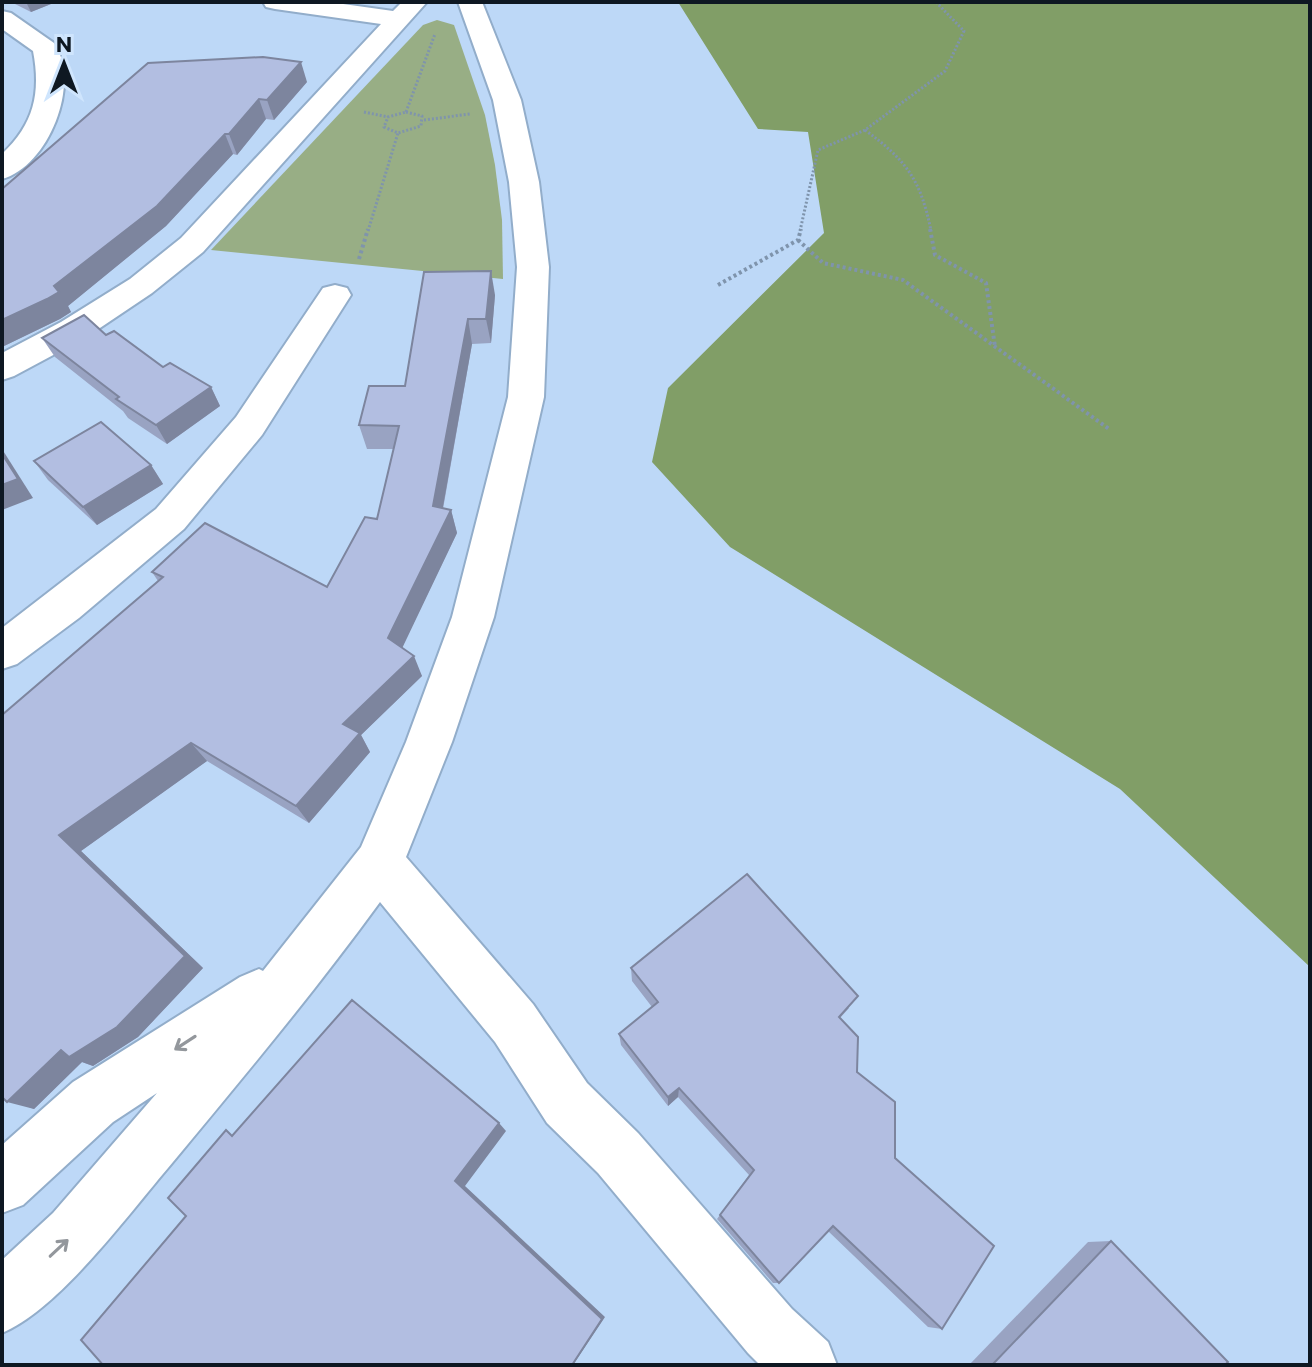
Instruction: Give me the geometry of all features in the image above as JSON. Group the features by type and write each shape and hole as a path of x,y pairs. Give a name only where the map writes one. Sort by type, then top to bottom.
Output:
{"street":[{"path":"275,2 408,11"},
{"path":"2,1302 74,1234 298,971 379,863 429,742 473,617 526,397 533,267 524,182 507,100 470,2"},
{"path":"2,368 73,330 141,286 192,245 408,11"},
{"path":"2,18 45,48 53,96 44,124 23,151 2,170"},
{"path":"2,651 64,606 170,519 249,426 335,295"},
{"path":"379,863 514,1023 567,1103 618,1153 770,1331 805,1365"},
{"path":"2,1184 93,1102 298,971"}],"path":[{"path":"718,285 798,240 818,150 865,130 945,71 964,31 936,2"},
{"path":"406,112 436,32"},
{"path":"424,120 418,114 406,112 393,114 383,123 387,130 398,133 417,129 424,120 475,113"},
{"path":"865,130 896,151 924,190 935,255 986,283 995,347"},
{"path":"359,259 398,133"},
{"path":"798,240 823,263 903,280 1109,429"}],"green space":[{"path":"678,2 1310,2 1310,967 1120,789 730,547 652,462 668,388 824,233 808,132 758,129"},
{"path":"437,20 454,25 485,115 502,220 503,279 211,250 423,25"}],"building":[{"path":"263,57 301,62 267,100 259,99 229,134 225,134 157,206 54,286 59,292 2,320 2,189 148,63"},
{"path":"491,271 486,319 468,319 433,506 451,510 388,638 414,656 343,724 360,733 296,806 191,743 59,835 185,956 117,1027 69,1057 61,1050 7,1102 2,1097 2,715 163,577 152,572 205,523 327,587 365,517 377,519 399,426 359,425 369,386 405,386 424,272"},
{"path":"84,315 106,335 114,331 163,367 170,363 211,387 156,425 116,399 119,397 42,338"},
{"path":"101,422 151,465 83,507 34,461"},
{"path":"2,454 18,479 2,485"},
{"path":"747,874 858,996 839,1017 858,1037 857,1072 895,1102 895,1158 994,1246 942,1329 833,1226 779,1283 720,1215 754,1170 679,1088 668,1097 619,1034 658,1002 631,968"},
{"path":"352,1000 499,1123 455,1181 602,1319 572,1365 103,1365 81,1340 186,1216 168,1198 226,1130 232,1136"},
{"path":"1111,1241 1228,1362 1225,1365 992,1365"}]}
